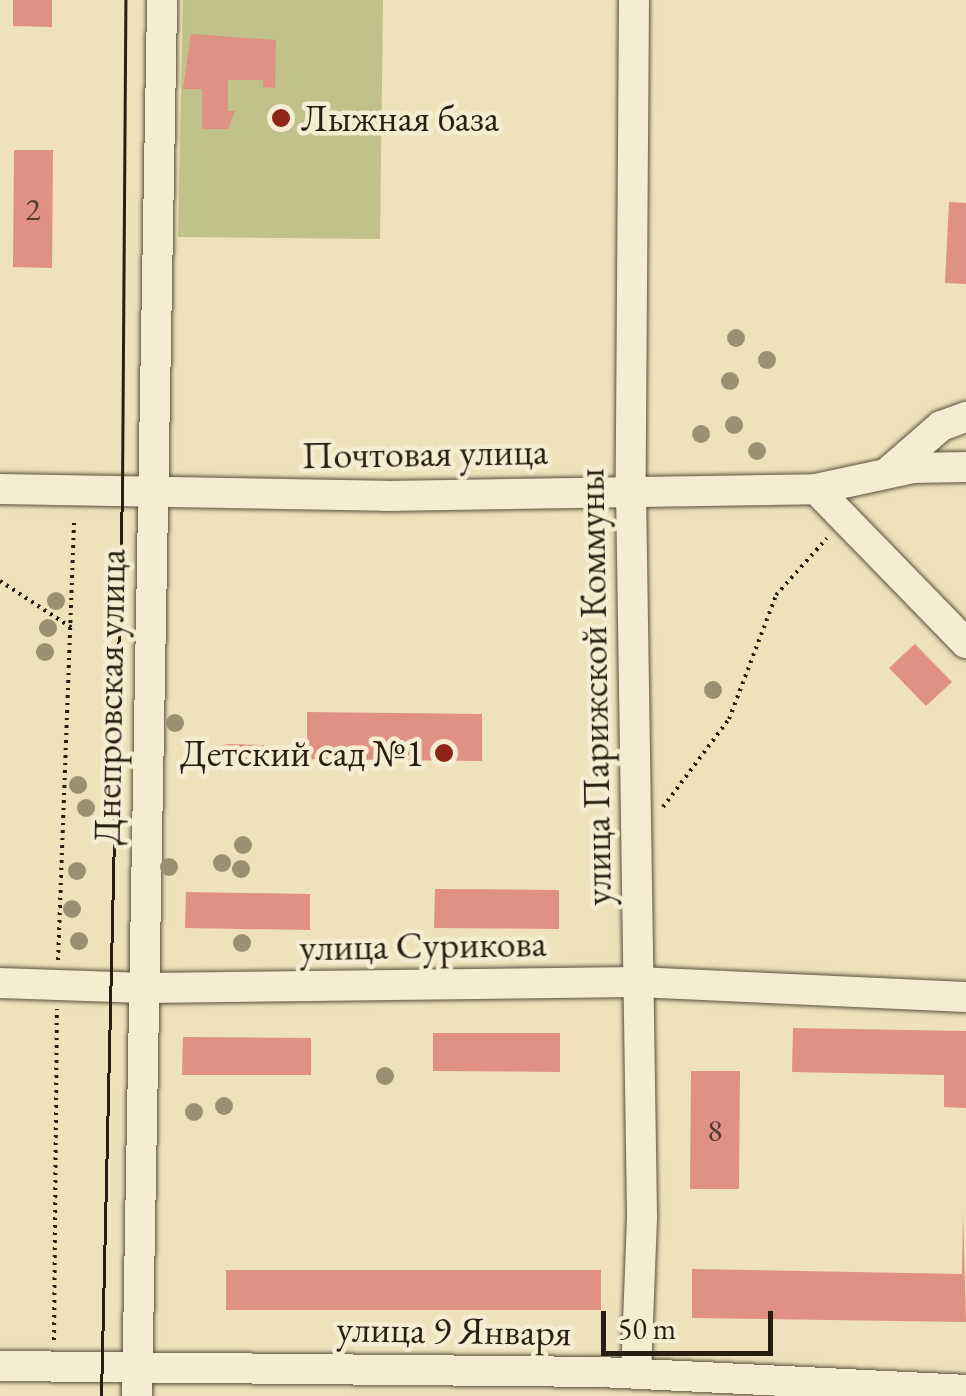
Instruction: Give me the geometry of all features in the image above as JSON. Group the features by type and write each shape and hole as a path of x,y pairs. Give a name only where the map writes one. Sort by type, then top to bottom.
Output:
{"street":[{"name":"Днепровская улица","path":"137,1382 162,0"},
{"name":"улица Парижской Коммуны","path":"634,0 634,842 642,1218 636,1373"},
{"path":"885,474 941,426 966,417"},
{"name":"Почтовая улица","path":"0,490 816,489 885,474 966,467"},
{"path":"816,489 966,643"},
{"name":"улица Сурикова","path":"0,982 145,988 637,982 966,997"},
{"name":"улица 9 Января","path":"0,1366 137,1382 601,1384 636,1373 709,1387 966,1390"}],"path":[{"path":"634,842 713,744 776,595 816,556 840,515"},
{"path":"0,581 72,628"}],"green space":[{"name":"Лыжная база","path":"183,0 383,0 380,239 178,237"}],"building":[{"path":"13,0 52,0 52,27 13,26"},
{"path":"191,34 276,40 275,88 263,87 263,80 228,80 228,111 235,111 228,129 202,129 202,89 183,89"},
{"path":"14,150 53,150 52,268 13,267"},
{"path":"949,202 966,203 966,284 945,283"},
{"path":"915,644 952,682 926,706 889,668"},
{"path":"307,712 482,714 482,761 307,759"},
{"path":"229,744 264,745 263,768 211,766 212,748"},
{"path":"435,889 559,890 559,929 434,928"},
{"path":"186,892 310,894 310,930 185,928"},
{"path":"793,1028 966,1031 966,1108 944,1107 944,1075 792,1072"},
{"path":"433,1033 560,1033 560,1072 433,1071"},
{"path":"183,1037 311,1038 311,1075 182,1075"},
{"path":"691,1071 740,1071 739,1189 690,1189"},
{"path":"963,1211 966,1322 692,1318 692,1269 962,1274"},
{"path":"226,1270 601,1270 601,1310 226,1310"}],"tram line":[{"path":"101,1396 122,491 125,0"}],"place":[{"name":"Лыжная база","path":"281,118"},
{"name":"Детский сад №1","path":"444,753"}]}
